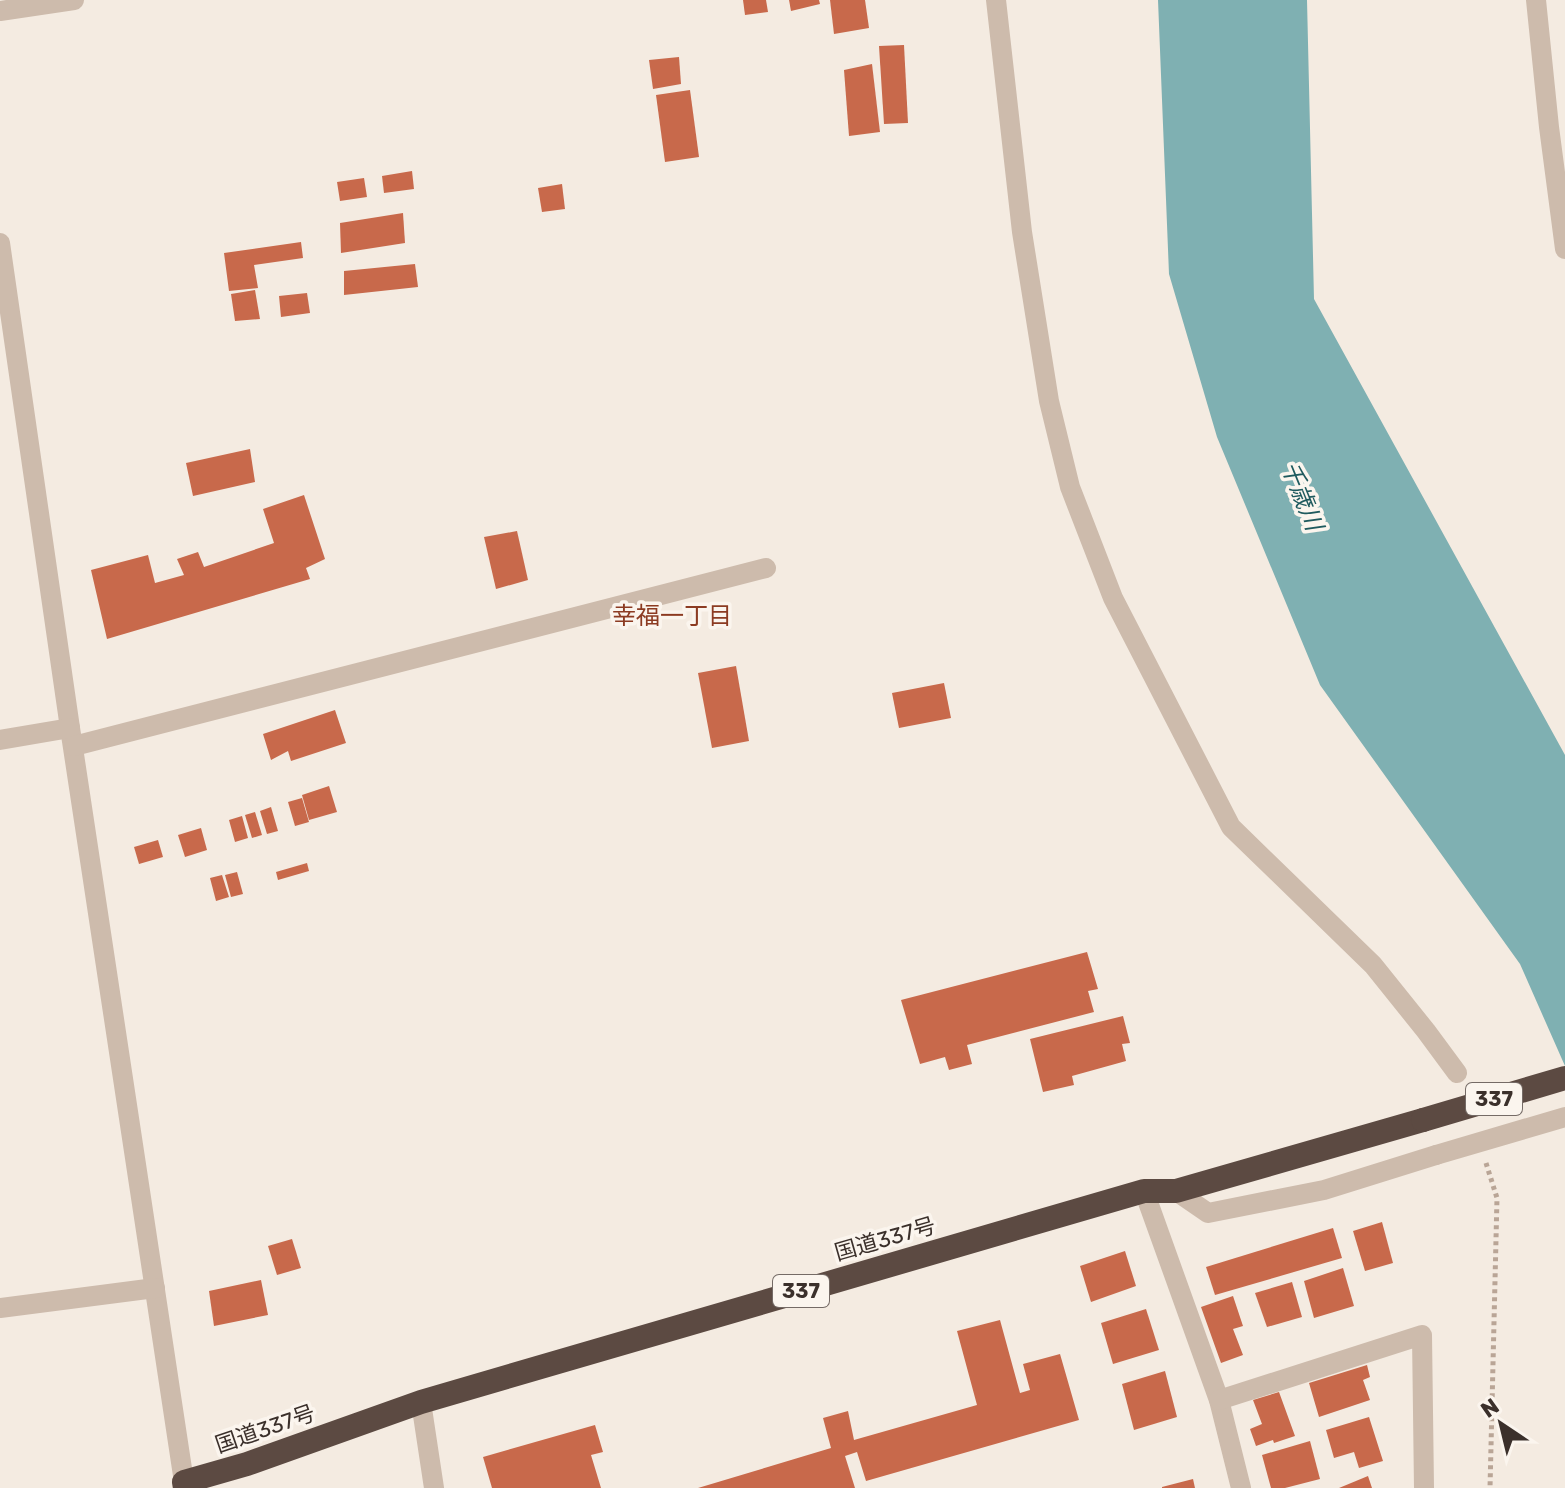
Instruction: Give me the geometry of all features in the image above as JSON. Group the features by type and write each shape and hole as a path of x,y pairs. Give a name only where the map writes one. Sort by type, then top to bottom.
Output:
{"highway":[{"name":"国道337号","path":"185,1485 421,1402 1144,1191 1176,1191 1565,1078"}],"street":[{"path":"0,11 74,0"},
{"path":"996,0 1022,232 1049,401 1070,487 1113,598 1231,827 1373,965 1457,1073"},
{"path":"1536,0 1565,249"},
{"path":"0,243 185,1485"},
{"path":"0,740 72,737 766,568"},
{"path":"1176,1191 1208,1213 1324,1190 1565,1117"},
{"path":"1144,1191 1219,1400 1241,1488"},
{"path":"0,1308 155,1288"},
{"path":"1219,1400 1422,1335 1424,1488"},
{"path":"421,1402 434,1488"}],"path":[{"path":"1484,1157 1497,1198 1490,1488"}],"water":[{"name":"千歳川","path":"1158,0 1307,0 1314,299 1565,755 1565,1066 1520,964 1320,685 1217,437 1169,274"}],"building":[{"path":"743,0 766,0 768,12 745,15"},
{"path":"789,0 819,0 820,4 791,11"},
{"path":"830,0 865,0 869,28 834,34"},
{"path":"904,45 908,123 884,124 879,46"},
{"path":"679,57 681,84 653,89 649,60"},
{"path":"872,64 880,132 849,136 844,70"},
{"path":"690,90 699,157 665,162 656,95"},
{"path":"412,171 414,189 384,193 382,176"},
{"path":"364,178 367,197 340,201 337,182"},
{"path":"562,184 565,209 542,212 538,188"},
{"path":"403,213 405,243 341,253 340,223"},
{"path":"301,242 303,258 254,265 258,288 229,291 224,253"},
{"path":"415,264 418,287 344,295 344,271"},
{"path":"255,290 260,319 235,321 231,294"},
{"path":"307,293 310,313 281,317 279,296"},
{"path":"250,449 255,482 193,496 186,463"},
{"path":"304,495 325,559 306,568 310,579 107,639 91,570 148,555 155,583 184,575 177,559 198,552 204,567 274,543 263,509"},
{"path":"517,531 528,580 496,589 484,537"},
{"path":"736,666 749,741 712,748 698,673"},
{"path":"944,683 951,718 899,728 892,693"},
{"path":"335,710 346,743 291,761 288,751 271,760 263,734"},
{"path":"329,786 337,812 309,820 302,795"},
{"path":"302,798 309,822 295,826 288,802"},
{"path":"271,807 278,831 267,834 260,811"},
{"path":"255,812 262,835 252,838 245,815"},
{"path":"242,816 248,838 235,842 229,820"},
{"path":"201,828 207,850 185,857 178,835"},
{"path":"158,840 163,857 139,864 134,847"},
{"path":"307,863 309,871 278,880 276,872"},
{"path":"237,872 243,894 231,897 225,875"},
{"path":"222,875 229,897 216,901 210,878"},
{"path":"1087,952 1098,989 1088,991 1094,1012 967,1045 972,1064 949,1070 945,1057 920,1064 901,1000"},
{"path":"1123,1016 1130,1043 1122,1044 1126,1061 1072,1076 1074,1085 1043,1092 1030,1039"},
{"path":"1382,1222 1393,1263 1365,1271 1353,1231"},
{"path":"1333,1228 1342,1258 1215,1295 1206,1267"},
{"path":"292,1239 301,1268 277,1275 268,1246"},
{"path":"1125,1251 1136,1286 1091,1302 1080,1266"},
{"path":"1343,1268 1354,1306 1314,1318 1304,1281"},
{"path":"261,1280 268,1315 214,1326 209,1291"},
{"path":"1292,1282 1302,1317 1267,1327 1255,1293"},
{"path":"1233,1296 1243,1326 1233,1329 1243,1355 1221,1363 1201,1307"},
{"path":"1146,1309 1159,1350 1113,1364 1101,1323"},
{"path":"1000,1320 1020,1393 1030,1390 1023,1364 1060,1354 1079,1420 866,1481 857,1452 845,1456 855,1488 698,1488 831,1448 823,1418 848,1411 854,1440 977,1405 957,1331"},
{"path":"1367,1365 1370,1377 1363,1380 1370,1400 1319,1417 1309,1383"},
{"path":"1165,1371 1177,1417 1134,1430 1122,1384"},
{"path":"1279,1392 1295,1436 1256,1446 1250,1429 1262,1424 1253,1400"},
{"path":"1369,1417 1383,1461 1359,1468 1354,1452 1334,1458 1326,1430"},
{"path":"595,1425 603,1452 591,1455 601,1488 492,1488 483,1457"},
{"path":"1310,1441 1320,1479 1285,1488 1271,1488 1262,1455"},
{"path":"1368,1476 1372,1488 1339,1488"},
{"path":"1193,1479 1195,1488 1162,1488 1162,1487"}],"district":[{"name":"幸福一丁目","path":"672,616"}]}
